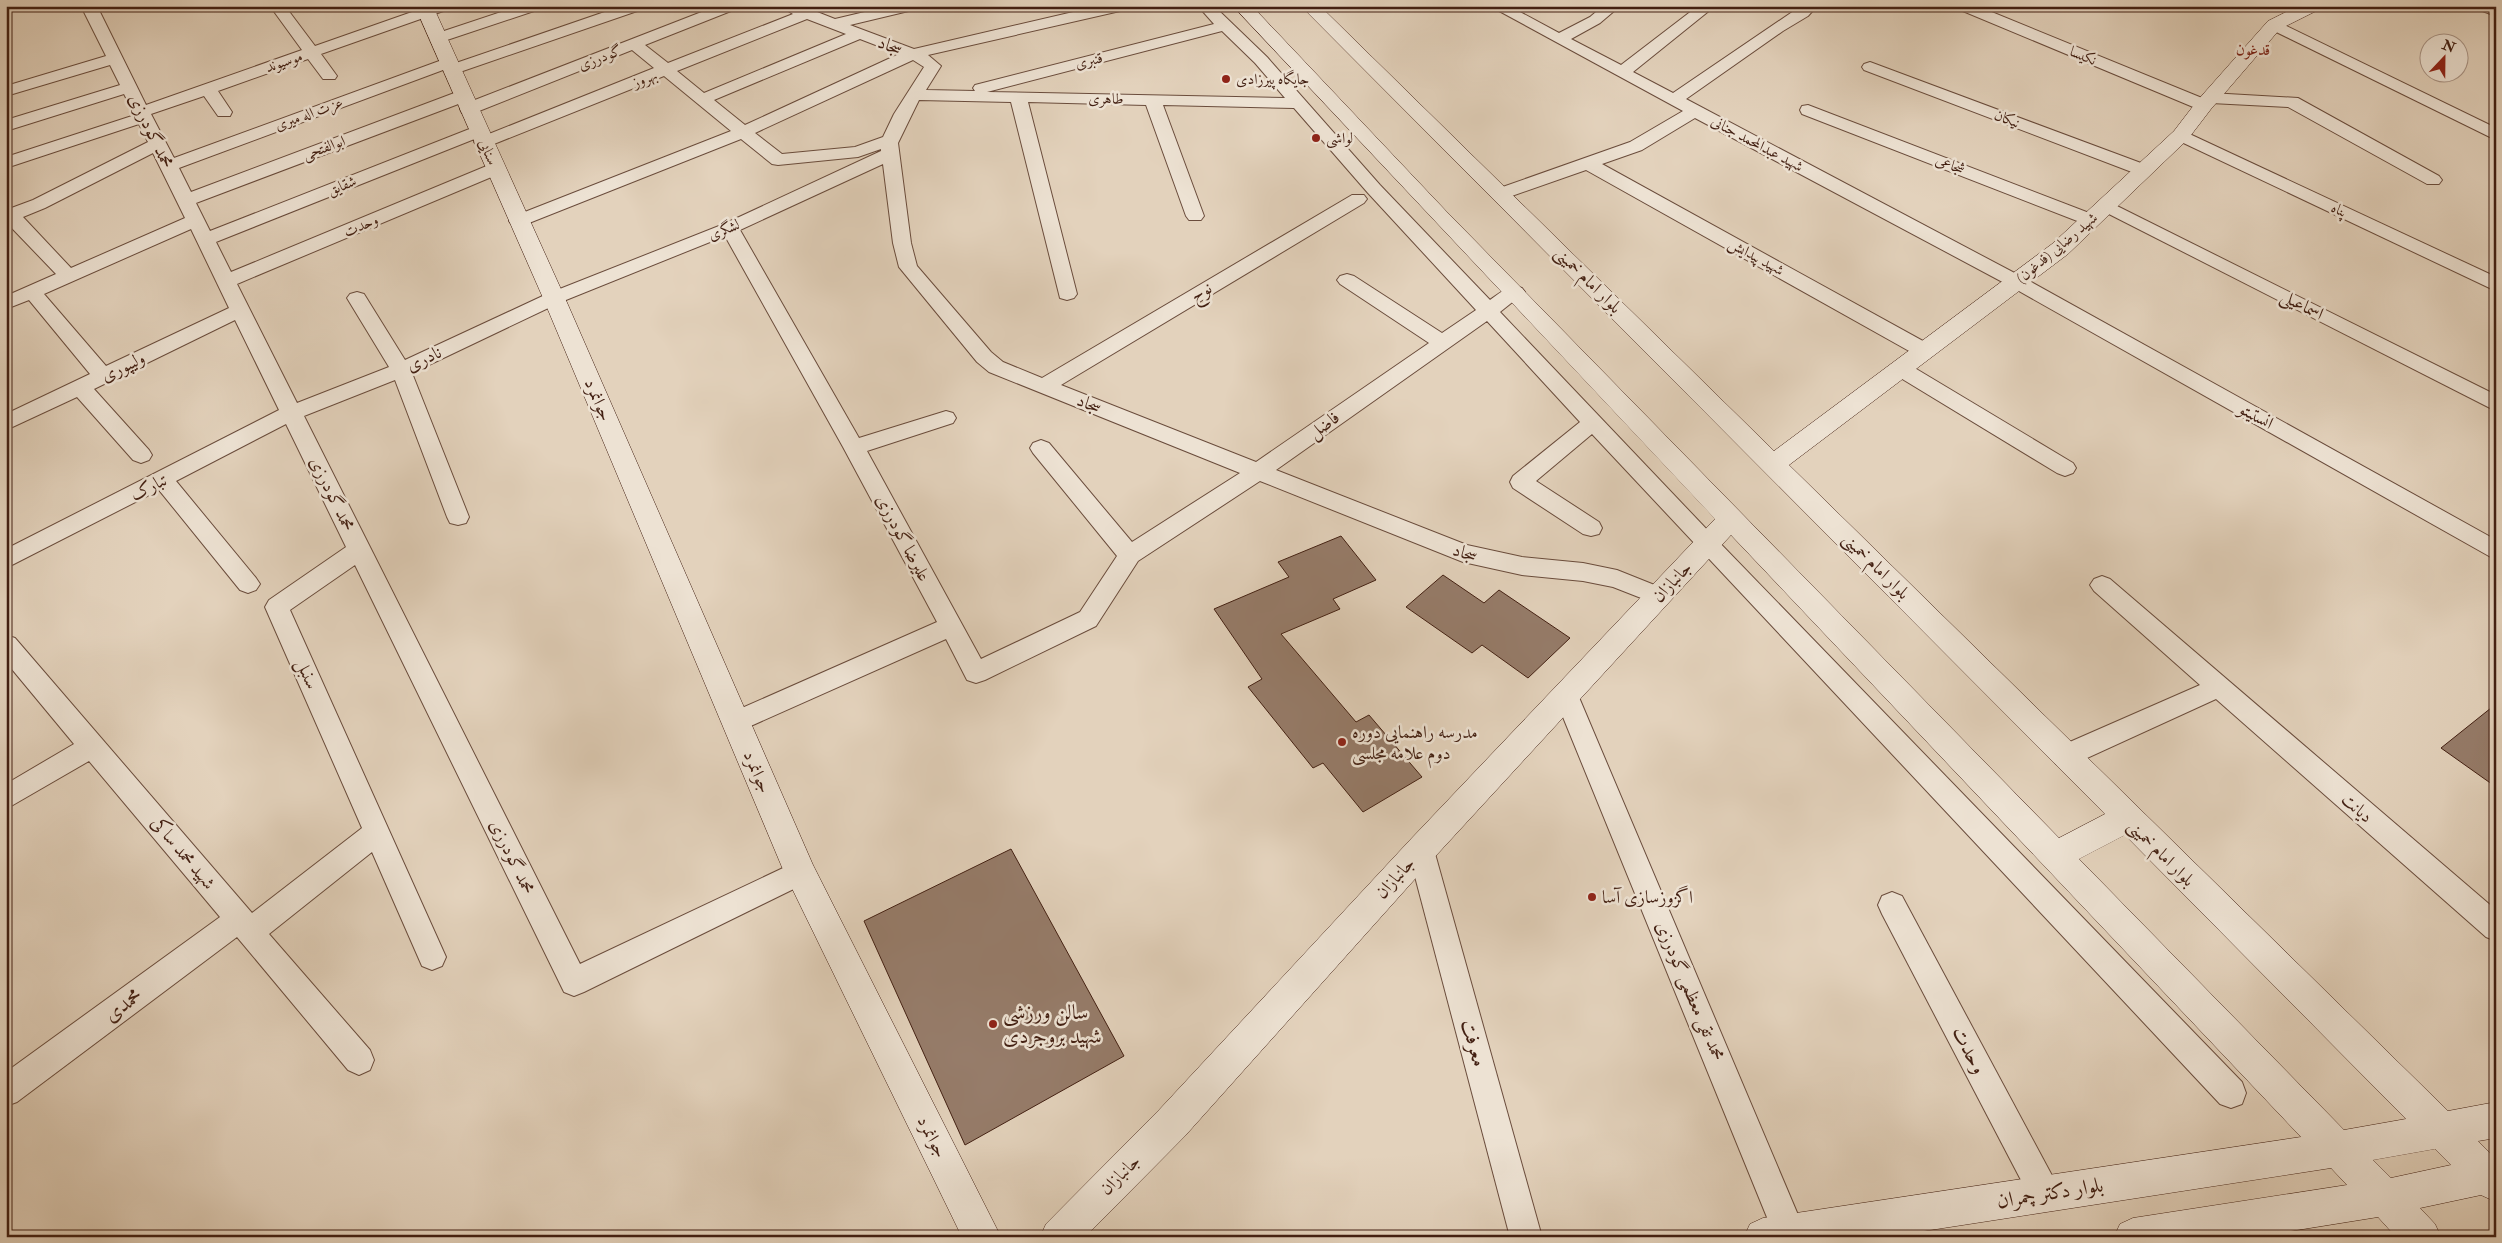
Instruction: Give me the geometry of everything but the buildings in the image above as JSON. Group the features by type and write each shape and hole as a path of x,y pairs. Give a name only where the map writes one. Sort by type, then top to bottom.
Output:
{"main road":[{"path":"1242,6 1439,215 2422,1237"},
{"name":"بلوار امام خمینی","path":"1310,6 1774,464 2438,1129 2492,1177"},
{"name":"(قدغون) شهید رضایی","path":"1774,464 2060,249 2182,135 2207,102 2274,25 2312,6"},
{"name":"سنایی","path":"431,8 438,38 518,221 554,298"},
{"name":"جوانمرد","path":"554,298 800,872 982,1237"},
{"name":"جانبازان","path":"1059,1237 1172,1123 1421,850 1731,519"},
{"path":"2055,856 2127,818"},
{"name":"بلوار دکتر چمران","path":"1776,1235 2337,1149 2438,1129 2496,1120"},
{"path":"2133,1237 2384,1198 2492,1177"}],"street":[{"name":"محمد گودرزی","path":"89,6 574,982 800,872"},
{"path":"277,6 329,76"},
{"path":"438,38 535,6"},
{"name":"عزت اله میری","path":"169,166 450,66 638,6"},
{"name":"گودرزی","path":"466,103 635,45 731,6"},
{"name":"سجاد","path":"787,6 912,54 933,66 895,126 891,146 902,243 908,267 984,357 996,367 1463,553 1514,565 1583,572 1617,579 1659,596"},
{"path":"832,24 879,10 912,6"},
{"path":"518,221 743,132 912,54 1120,6"},
{"path":"1205,6 1261,60 1406,223 1707,544 2231,1093"},
{"name":"شهید عبدالمحمد جنانی","path":"1497,6 2017,282"},
{"path":"1559,39 1595,20 1613,6"},
{"path":"1622,72 1708,6"},
{"path":"1674,100 1777,28 1803,13 1810,6"},
{"name":"نکیسا","path":"1963,6 2207,102 2292,102 2433,180"},
{"path":"1992,18 2012,6"},
{"path":"2482,6 2496,11"},
{"name":"موسیوند","path":"6,163 431,8"},
{"name":"بهروز","path":"481,137 666,70 806,14"},
{"path":"2274,25 2496,135"},
{"name":"قنبری","path":"955,96 1224,26"},
{"path":"703,99 860,34"},
{"path":"635,45 778,160 858,152 891,146"},
{"path":"6,92 115,58"},
{"name":"نیکان","path":"1870,67 2144,170"},
{"path":"6,126 129,87"},
{"path":"208,89 224,112"},
{"name":"طاهری","path":"914,95 1299,103"},
{"path":"1018,97 1067,294"},
{"path":"1152,99 1195,216"},
{"name":"ابوالفتحی","path":"186,200 466,103"},
{"name":"شجاعی","path":"1808,110 2099,213"},
{"path":"1500,194 1636,146 1695,111"},
{"name":"پناه","path":"2182,135 2496,285"},
{"name":"شقایق","path":"205,240 481,137"},
{"path":"68,276 9,216 157,144"},
{"name":"لشگری","path":"554,298 730,228 891,146"},
{"name":"شهید پیدایش","path":"1587,163 1925,351"},
{"name":"وحدت","path":"226,281 495,169"},
{"name":"نوح","path":"1044,386 1358,198"},
{"name":"اسماعیلی","path":"2099,213 2496,404"},
{"path":"1406,223 1439,215"},
{"path":"6,303 196,220"},
{"name":"علیرضا گودرزی","path":"730,228 854,447 976,673 1088,619 1130,555"},
{"path":"2455,264 2496,268"},
{"path":"1348,280 1443,342"},
{"name":"انستیتو","path":"2017,282 2496,551"},
{"path":"32,292 104,376"},
{"name":"فاضل","path":"1130,555 1257,472 1515,292"},
{"path":"358,298 401,370 458,517"},
{"name":"نادری","path":"291,413 401,370 554,298"},
{"name":"ولیپوری","path":"6,423 240,310"},
{"path":"1901,369 2065,468"},
{"path":"80,388 141,455"},
{"name":"تبارک","path":"6,559 291,413"},
{"path":"854,447 946,418"},
{"path":"1591,528 1521,482 1593,422"},
{"path":"1040,448 1130,555"},
{"path":"163,480 248,584"},
{"name":"سنبل","path":"359,550 277,607 432,957"},
{"name":"دیانت","path":"2102,586 2496,928"},
{"path":"735,722 950,627"},
{"name":"شهید محمد ساکی","path":"6,645 359,1060"},
{"path":"2065,756 2219,687"},
{"name":"محمد تقی معظمی گودرزی","path":"1566,695 1776,1235"},
{"path":"6,798 92,746"},
{"path":"245,926 377,832"},
{"name":"معرفت","path":"1421,850 1526,1237"},
{"name":"وحدت","path":"1892,905 2045,1194"},
{"name":"محمدی","path":"6,1091 245,926"}],"place":[{"name":"جایگاه پیرزادی","path":"1226,79"},
{"name":"لواشی","path":"1316,138"},
{"name":"مدرسه راهنمایی دوره دوم علامه مجلسی","path":"1342,742"},
{"name":"اگزوزسازی آسا","path":"1592,897"},
{"name":"سالن ورزشی شهید بروجردی","path":"993,1024"}],"district":[{"name":"قدغون","path":"2253,50"}]}
